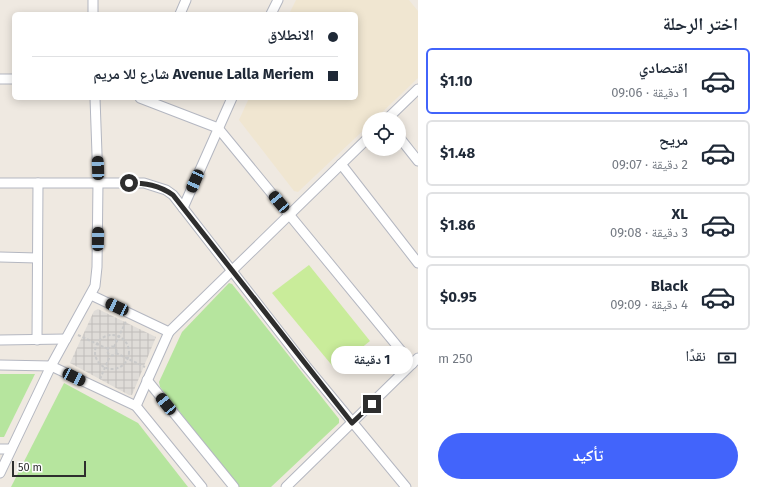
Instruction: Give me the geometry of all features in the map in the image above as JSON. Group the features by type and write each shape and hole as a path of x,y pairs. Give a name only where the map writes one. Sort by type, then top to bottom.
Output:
{"street":[{"path":"93,0 93,12"},
{"path":"181,12 186,0"},
{"path":"272,12 278,0"},
{"path":"0,79 12,80"},
{"path":"394,112 418,89"},
{"path":"0,473 51,366 91,295 97,277 98,182 95,100"},
{"path":"145,100 218,128 289,214 415,361 286,487"},
{"path":"183,208 231,100"},
{"path":"136,406 169,332 362,144"},
{"path":"406,146 418,161"},
{"path":"341,164 418,263"},
{"path":"0,183 144,183 156,186 173,195 352,423 406,487"},
{"path":"37,340 38,183"},
{"path":"0,257 37,258"},
{"path":"91,295 169,332"},
{"path":"0,340 37,340 68,335"},
{"path":"0,365 51,366 136,406 202,487"},
{"path":"147,380 234,487"},
{"path":"0,449 11,449"}],"path":[{"path":"116,354 114,347 130,313"},
{"path":"68,335 108,349 114,347"},
{"path":"106,335 119,336 125,340 129,347 128,359 118,368 105,368 99,363 95,356 97,344 106,335"},
{"path":"96,387 110,356 108,349"},
{"path":"110,356 116,354 151,370"}],"shaded area":[{"path":"296,0 409,0 418,11 418,78 382,112 362,112 362,132 298,192 294,191 239,120 248,100 358,100 358,12 290,12"},
{"path":"98,309 156,337 132,395 129,395 70,363 94,311"}],"green space":[{"path":"309,265 370,341 335,369 272,293"},
{"path":"229,283 232,284 339,419 339,423 271,487 239,487 160,387 159,382 182,332"},
{"path":"0,374 35,374 4,437 0,437"},
{"path":"64,383 138,423 188,487 11,487"}],"route":[{"path":"129,183 144,183 156,186 173,195 352,423 372,404"}]}
